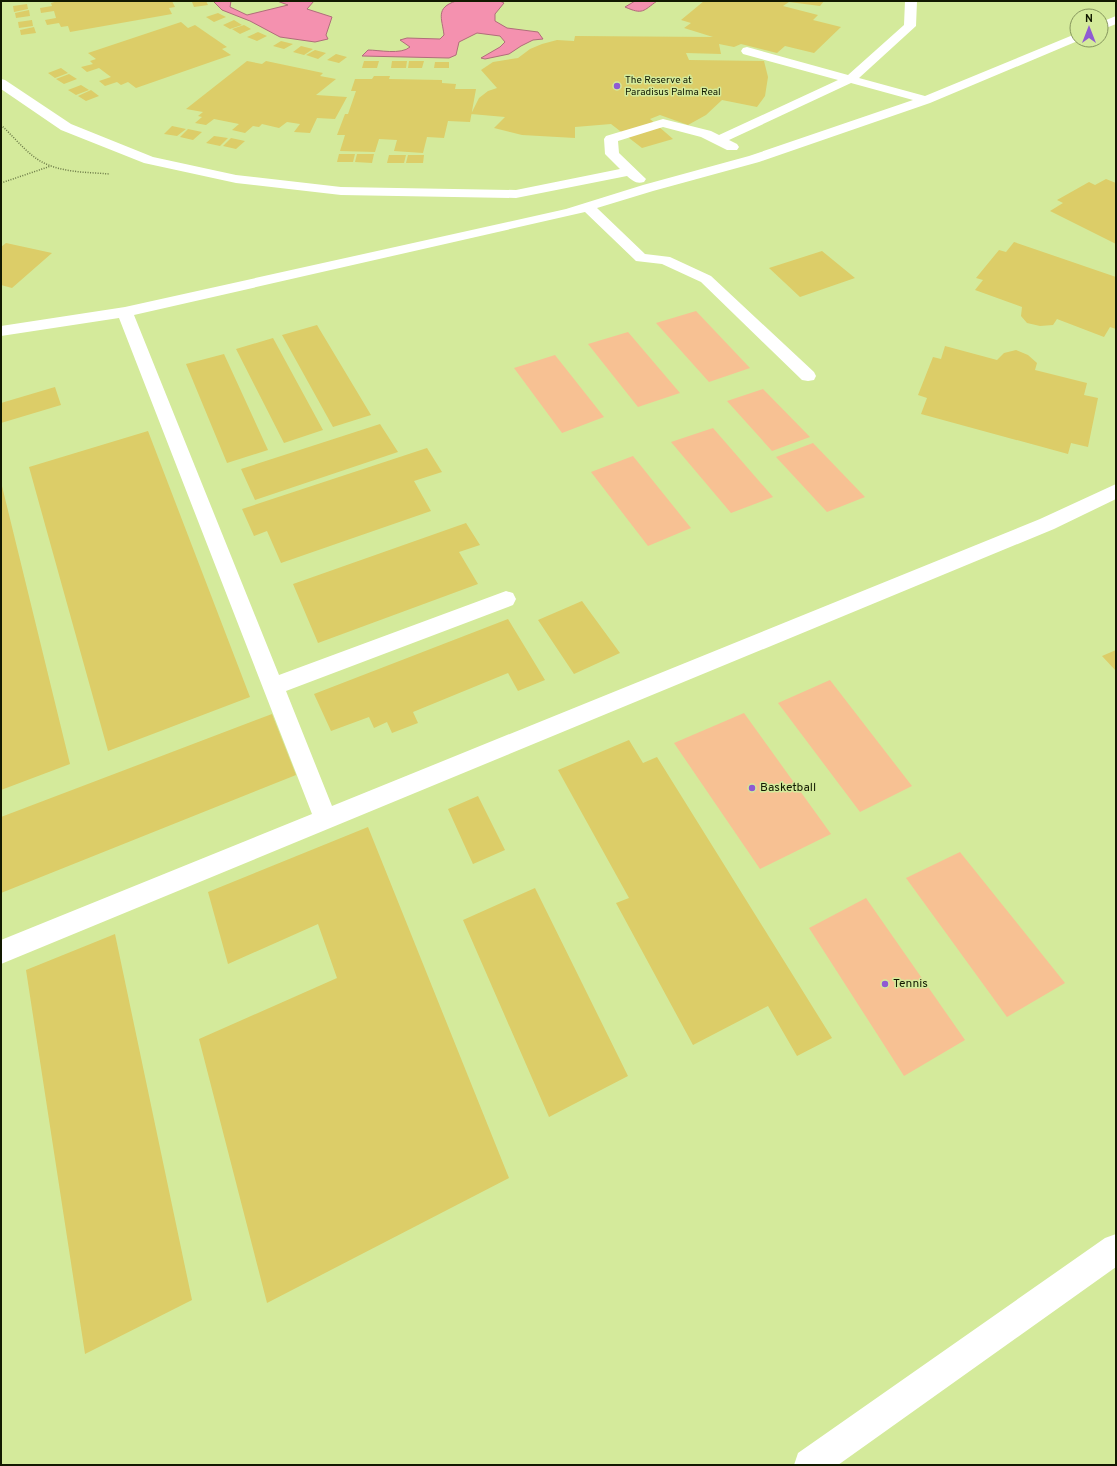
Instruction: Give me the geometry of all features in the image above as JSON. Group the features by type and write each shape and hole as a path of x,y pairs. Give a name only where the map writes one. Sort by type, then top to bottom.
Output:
{"lane":[{"path":"719,140 852,78 910,26 910,1"},
{"path":"1,331 126,312 588,207 648,188 754,159 926,100 1069,41"},
{"path":"747,51 852,78 926,100"},
{"path":"1,83 66,127 148,160 236,178 341,192 516,194 630,171"},
{"path":"648,188 612,154 611,139 663,123 706,134 754,159"},
{"path":"588,207 641,258 665,260 706,279 808,376"},
{"path":"126,312 326,818"},
{"path":"1,952 1047,524 1116,491"},
{"path":"274,686 506,599"},
{"path":"810,1465 1116,1249"}],"path":[{"path":"1,183 51,166"}],"shaded area":[{"path":"213,1 231,1 230,7 247,15 288,5 277,1 314,1 307,9 332,17 326,35 328,39 315,42 280,37 250,21 222,10"},
{"path":"456,1 500,1 504,3 495,14 495,21 507,28 538,32 543,39 533,40 509,54 485,59 481,58 500,47 505,42 500,36 477,33 459,42 456,55 449,58 362,56 368,50 390,52 406,49 410,47 400,40 407,38 440,39 444,35 441,19 442,10 449,4"},
{"path":"635,1 657,1 642,11 636,11 625,7"},
{"path":"696,311 750,368 709,382 656,323"},
{"path":"628,332 680,393 638,407 588,344"},
{"path":"555,355 604,417 562,433 514,368"},
{"path":"763,389 810,437 772,451 727,401"},
{"path":"713,428 773,497 731,513 671,442"},
{"path":"813,443 865,497 827,512 776,457"},
{"path":"633,456 691,528 648,546 591,472"},
{"path":"830,680 912,786 860,812 778,703"},
{"name":"Basketball","path":"744,713 831,834 760,869 674,743"},
{"path":"960,852 1065,983 1007,1017 906,878"},
{"name":"Tennis","path":"866,898 965,1040 904,1076 809,928"}],"building":[{"path":"58,1 172,1 175,7 169,8 172,14 70,32 68,26 61,27 59,23 47,25 45,20 56,18 54,11 41,13 40,8 52,6 51,3"},
{"path":"206,1 208,5 194,7 192,2"},
{"path":"704,1 824,1 820,6 789,2 783,6 818,15 813,20 841,27 814,53 785,46 777,53 741,44 734,47 719,44 721,54 686,53 689,60 764,61 768,77 765,96 757,107 722,100 706,115 688,125 660,115 650,119 673,139 642,148 611,124 575,127 575,138 522,135 494,128 505,117 471,114 479,98 488,91 497,88 481,70 493,62 518,58 530,49 557,40 574,41 575,36 713,37 684,28 691,23 681,20"},
{"path":"27,4 28,9 14,12 13,6"},
{"path":"29,10 30,16 16,18 15,13"},
{"path":"218,13 226,17 214,22 206,17"},
{"path":"32,20 33,26 19,28 18,22"},
{"path":"234,20 242,25 230,29 223,25"},
{"path":"181,22 188,28 195,25 227,47 222,49 231,55 136,88 128,82 121,85 117,82 105,86 99,81 111,77 99,68 87,72 81,67 93,64 90,61 96,59 88,53"},
{"path":"244,25 251,29 240,34 232,29"},
{"path":"34,27 36,33 21,35 20,30"},
{"path":"258,32 267,36 257,41 247,37"},
{"path":"281,41 293,44 284,49 273,46"},
{"path":"301,46 313,49 304,55 293,52"},
{"path":"315,50 326,53 318,59 306,55"},
{"path":"336,54 347,57 339,63 327,60"},
{"path":"247,61 262,64 266,61 323,73 320,76 336,79 316,95 347,97 335,119 317,118 310,133 294,132 300,124 287,122 279,128 262,124 259,127 253,126 245,133 232,130 239,124 214,119 206,125 195,123 202,117 198,116 203,112 186,109"},
{"path":"364,61 379,61 377,68 362,68"},
{"path":"392,61 407,61 406,68 391,68"},
{"path":"409,61 424,61 422,68 408,68"},
{"path":"435,62 449,62 449,68 434,68"},
{"path":"61,68 68,73 55,78 48,73"},
{"path":"69,74 77,79 64,84 56,79"},
{"path":"374,76 390,76 389,79 442,80 442,83 456,84 455,89 476,89 470,122 448,121 444,138 427,137 423,153 394,151 397,140 379,139 375,152 340,151 345,135 337,135 345,114 348,114 356,91 351,91 355,79 372,79"},
{"path":"81,85 89,90 76,95 68,90"},
{"path":"91,90 99,96 86,101 78,96"},
{"path":"172,126 186,129 177,136 164,134"},
{"path":"188,129 202,132 193,140 180,137"},
{"path":"214,136 228,138 220,146 206,143"},
{"path":"231,138 245,141 236,149 223,146"},
{"path":"339,154 355,154 353,162 337,162"},
{"path":"357,154 374,154 372,163 355,162"},
{"path":"389,155 406,155 404,163 387,163"},
{"path":"408,155 424,155 423,163 406,163"},
{"path":"1106,179 1116,183 1116,244 1050,211 1063,203 1057,200 1089,182 1095,185"},
{"path":"1014,242 1116,277 1116,329 1110,327 1104,337 1057,319 1053,325 1040,326 1027,323 1021,316 1022,307 975,290 983,280 976,278 999,250 1006,252"},
{"path":"6,243 52,253 12,288 1,285 1,247"},
{"path":"822,251 855,278 800,297 769,268"},
{"path":"317,325 371,415 333,427 282,335"},
{"path":"273,338 323,430 284,443 236,349"},
{"path":"945,346 997,360 1004,353 1016,350 1028,355 1037,363 1035,370 1087,383 1084,395 1098,398 1088,447 1071,443 1068,454 921,414 927,398 918,395 933,357 941,359"},
{"path":"224,354 268,450 227,463 186,364"},
{"path":"55,387 61,405 1,423 1,403"},
{"path":"380,424 398,452 255,500 241,469"},
{"path":"148,431 250,697 108,751 29,467"},
{"path":"427,448 442,472 414,481 431,511 281,563 267,531 254,536 242,509"},
{"path":"1,482 70,764 1,790"},
{"path":"466,523 480,545 459,552 478,584 318,643 293,584"},
{"path":"582,601 620,653 574,674 538,620"},
{"path":"508,619 545,680 518,691 508,673 413,712 418,723 392,733 387,722 374,728 369,717 331,731 314,694"},
{"path":"1116,650 1116,671 1102,656"},
{"path":"272,714 296,775 1,893 1,817"},
{"path":"629,740 643,763 657,757 832,1038 797,1056 768,1006 693,1045 616,903 629,898 558,770"},
{"path":"478,796 505,850 473,864 448,809"},
{"path":"368,827 509,1178 267,1303 199,1039 337,978 318,924 228,964 208,892"},
{"path":"535,888 628,1076 549,1117 463,920"},
{"path":"115,934 192,1300 85,1354 26,970"}],"place":[{"name":"The Reserve at Paradisus Palma Real","path":"617,86"},
{"name":"Basketball","path":"752,788"},
{"name":"Tennis","path":"885,984"}]}
